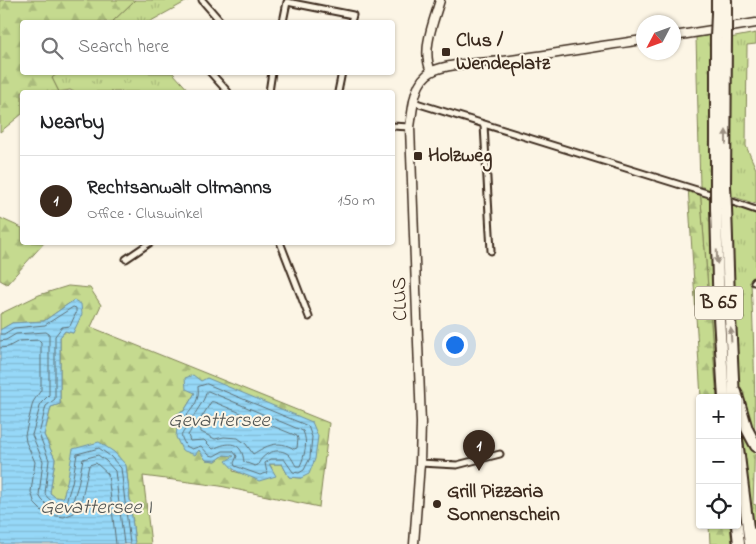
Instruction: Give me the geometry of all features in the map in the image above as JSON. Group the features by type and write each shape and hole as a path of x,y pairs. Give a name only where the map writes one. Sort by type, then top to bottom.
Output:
{"highway":[{"name":"B 65","path":"717,0 721,12 719,317 724,394"},
{"name":"B 65","path":"721,12 726,0"},
{"name":"B 65","path":"721,208 734,394"},
{"path":"733,384 747,429 756,446"},
{"path":"741,472 750,544"},
{"path":"737,529 739,544"},
{"path":"755,544 756,533"}],"main road":[{"path":"440,0 428,45 429,66 432,71 452,66 636,41"},
{"path":"681,35 756,23"},
{"name":"CLUS","path":"414,544 421,423 410,127 413,102 424,78 432,71"}],"street":[{"path":"202,0 219,20"},
{"path":"283,20 287,2 353,15 352,20"},
{"path":"213,75 226,90"},
{"path":"268,90 271,75"},
{"path":"338,90 341,75"},
{"path":"413,102 756,210"},
{"path":"484,125 491,252"},
{"path":"395,126 410,127"},
{"path":"126,259 147,245"},
{"path":"281,245 309,318"},
{"path":"420,463 457,465 500,454"}],"green space":[{"path":"0,0 135,0 114,20 20,20 20,75 56,75 52,78 58,90 20,90 20,116 0,132"},
{"path":"135,0 189,0 153,20 114,20"},
{"path":"756,33 756,44 747,45 746,146 756,169 756,204 731,196 730,38"},
{"path":"711,35 711,190 700,186 696,37"},
{"path":"55,75 175,75 188,90 58,90 52,78"},
{"path":"688,186 700,189 717,394 701,394"},
{"path":"700,189 756,207 756,280 751,283 755,394 753,504 756,505 756,518 753,530 743,434 741,434 741,394 717,394"},
{"path":"0,218 20,227 20,245 42,245 7,284 0,280"},
{"path":"68,286 90,288 101,305 91,327 329,423 319,507 220,486 143,476 151,544 135,544 126,466 67,482 63,498 55,497 50,493 55,459 44,435 51,407 60,404 60,337 65,331 73,333 74,300 44,321 12,323 0,330 0,314 39,295","holes":["195,393 301,478 289,477 282,464 269,464 272,468 259,480 233,471 235,456 224,455 216,461 206,460 182,426 181,419 177,414 184,411"]},
{"path":"709,529 730,529 732,544 710,544"}],"water":[{"name":"Gevattersee I","path":"74,300 81,304 82,314 73,333 65,331 60,337 60,404 51,407 44,435 55,459 50,493 55,497 63,498 73,449 99,442 114,452 126,465 135,544 0,544 0,330 12,323 44,321"},
{"name":"Gevattersee","path":"193,375 201,381 207,378 312,422 318,436 315,459 309,474 301,478 289,477 282,464 269,464 276,476 259,481 230,466 226,461 234,456 224,455 216,461 206,460 199,450 195,455 182,450 176,437 177,428 182,426 181,419 177,418 177,414 184,411 195,393 186,389 185,378"}],"place":[{"name":"Clus / Wendeplatz","path":"446,52"},
{"name":"Holzweg","path":"418,156"},
{"name":"Rechtsanwalt Oltmanns","path":"479,471"},
{"name":"Grill Pizzaria Sonnenschein","path":"437,504"}]}
